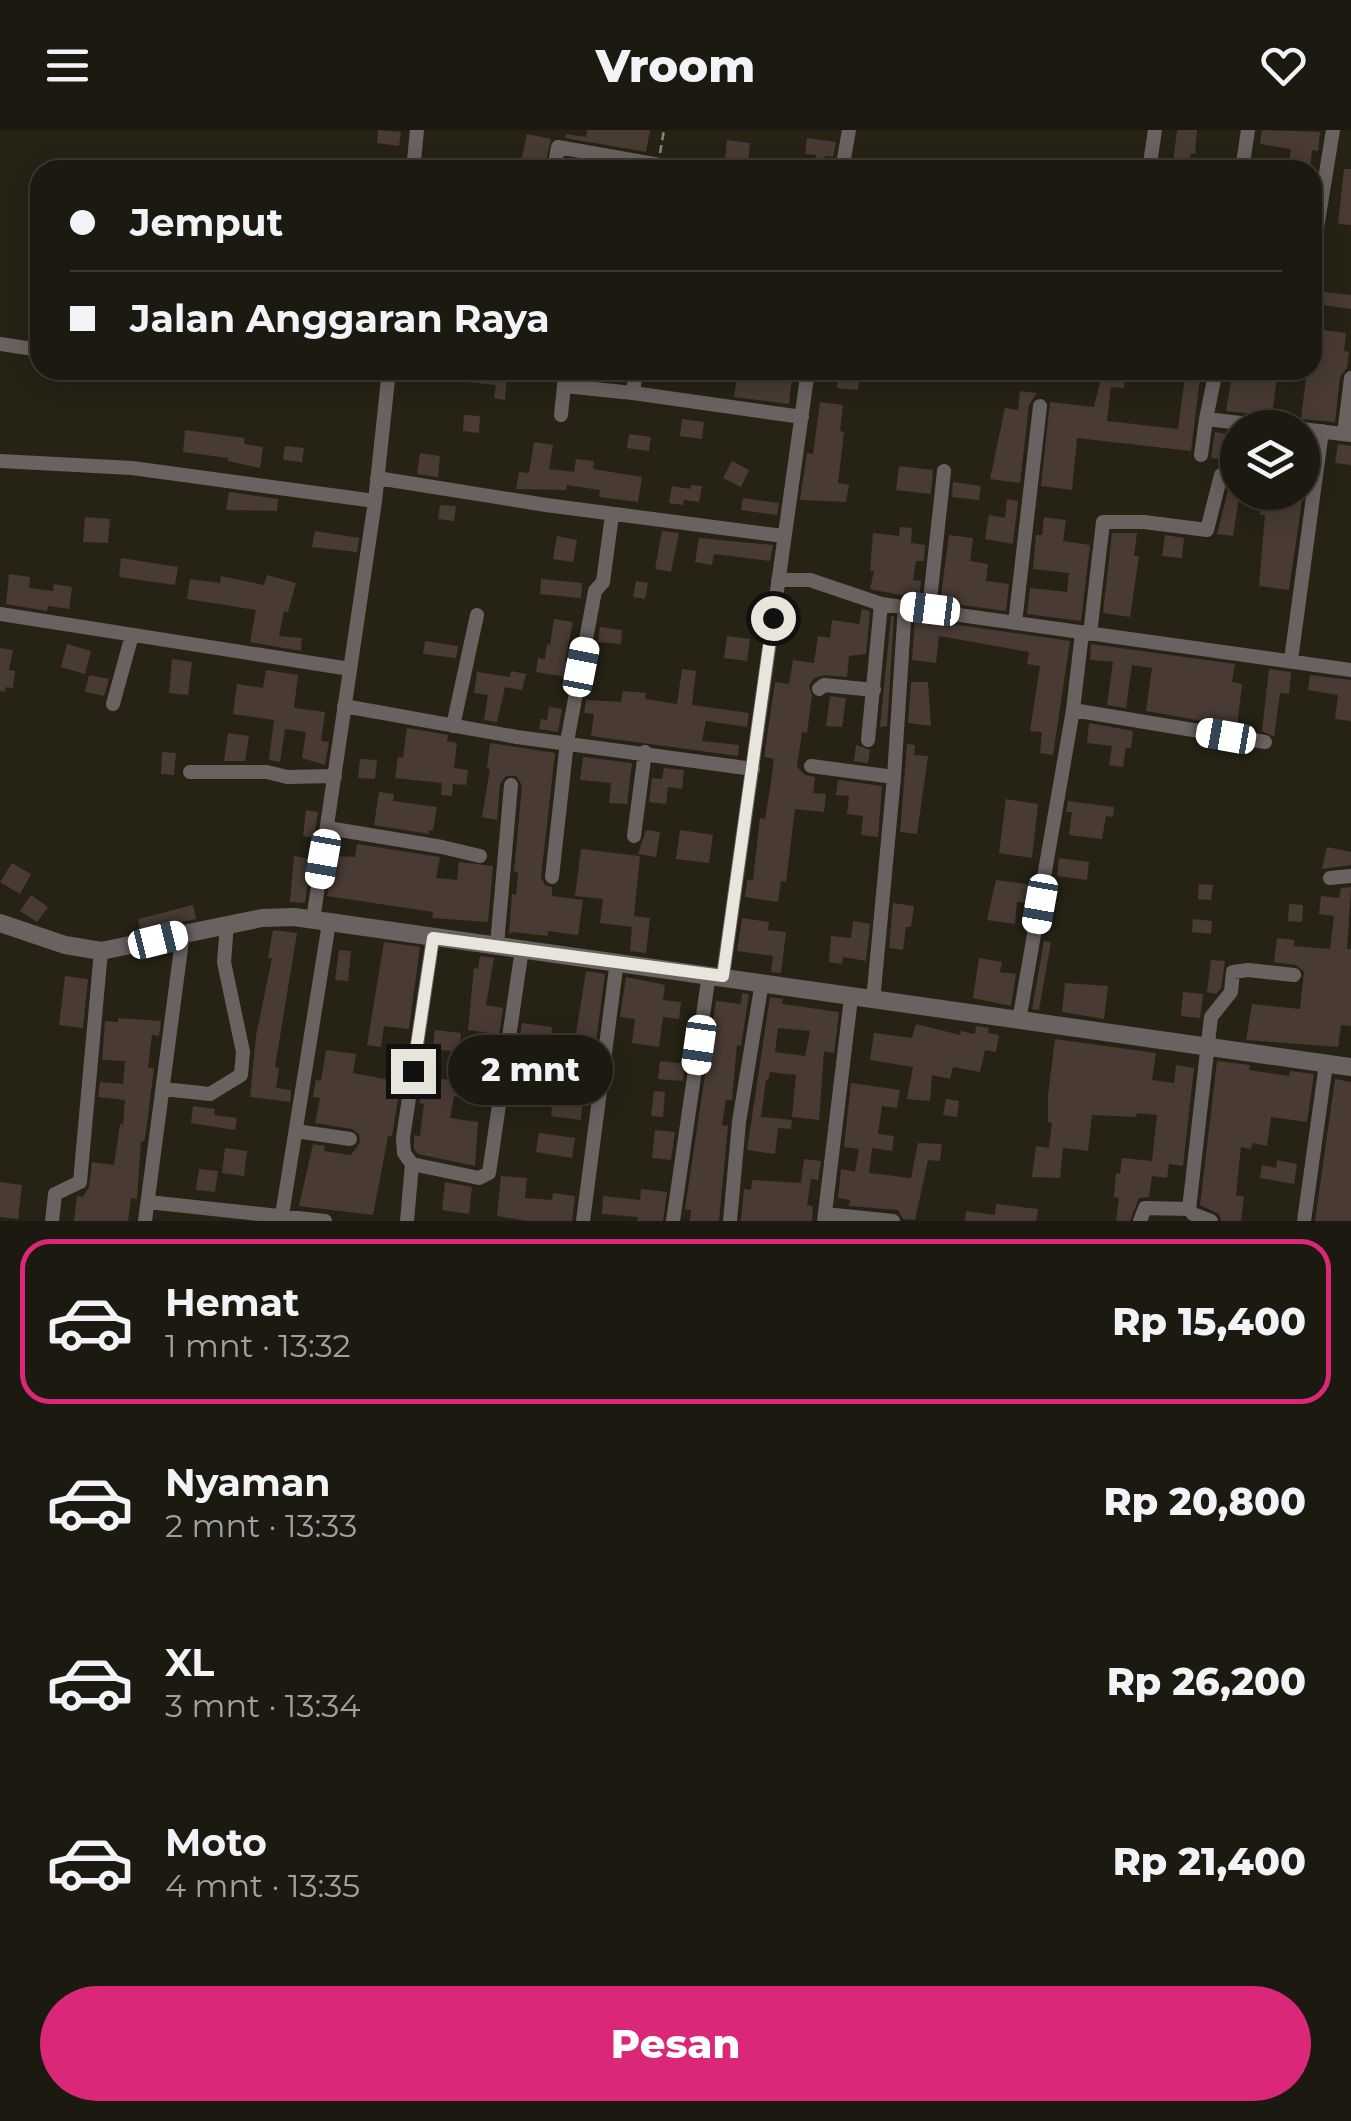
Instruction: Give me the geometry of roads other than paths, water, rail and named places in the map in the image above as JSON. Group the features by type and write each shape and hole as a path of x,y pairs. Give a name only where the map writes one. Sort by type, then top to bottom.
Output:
{"street":[{"path":"413,160 417,130"},
{"path":"844,160 850,130"},
{"path":"1151,160 1155,130"},
{"path":"1244,160 1248,130"},
{"path":"1322,197 1333,130"},
{"path":"556,160 558,148 621,160"},
{"path":"0,344 30,348"},
{"path":"1292,660 1322,431 1347,434 1351,378"},
{"path":"282,1215 296,1131 328,828 375,501 388,380"},
{"path":"560,415 564,380"},
{"path":"573,380 634,393 802,417"},
{"path":"634,393 635,380"},
{"path":"674,1221 752,769 807,380"},
{"path":"1201,455 1214,380"},
{"path":"1016,623 1040,406"},
{"path":"1206,419 1220,421"},
{"path":"0,461 132,468 375,501"},
{"path":"930,609 944,471"},
{"path":"1020,1021 1103,522 1144,522 1207,530 1220,475"},
{"path":"377,478 612,515 783,536"},
{"path":"552,877 567,742 595,591 603,582 612,515"},
{"path":"778,580 810,580 881,604 1351,670"},
{"path":"868,740 881,604"},
{"path":"874,1001 905,606"},
{"path":"0,614 350,669"},
{"path":"453,726 476,615"},
{"path":"113,704 132,635"},
{"path":"819,689 824,684 874,690"},
{"path":"344,706 453,726 752,769"},
{"path":"1073,710 1265,742"},
{"path":"634,836 645,752"},
{"path":"811,766 894,776"},
{"path":"190,772 335,776"},
{"path":"498,946 511,785"},
{"path":"328,828 480,856"},
{"path":"1330,878 1351,876"},
{"path":"0,923 65,945 101,950 262,918 321,922 1351,1068"},
{"path":"163,1089 210,1094 241,1074 243,1052 224,962 226,924"},
{"path":"145,1221 183,934"},
{"path":"406,1221 412,1164 404,1153 403,1138 433,938"},
{"path":"412,1164 479,1178 489,1173 522,949"},
{"path":"52,1220 55,1194 80,1182 101,950"},
{"path":"584,1221 617,961"},
{"path":"1191,1215 1211,1017 1231,992 1233,972 1294,975"},
{"path":"730,1221 739,1122 762,982"},
{"path":"852,998 824,1218 893,1221"},
{"path":"1304,1221 1326,1064"},
{"path":"296,1131 350,1139"},
{"path":"148,1202 325,1221"},
{"path":"1140,1221 1145,1208 1212,1221"}]}
